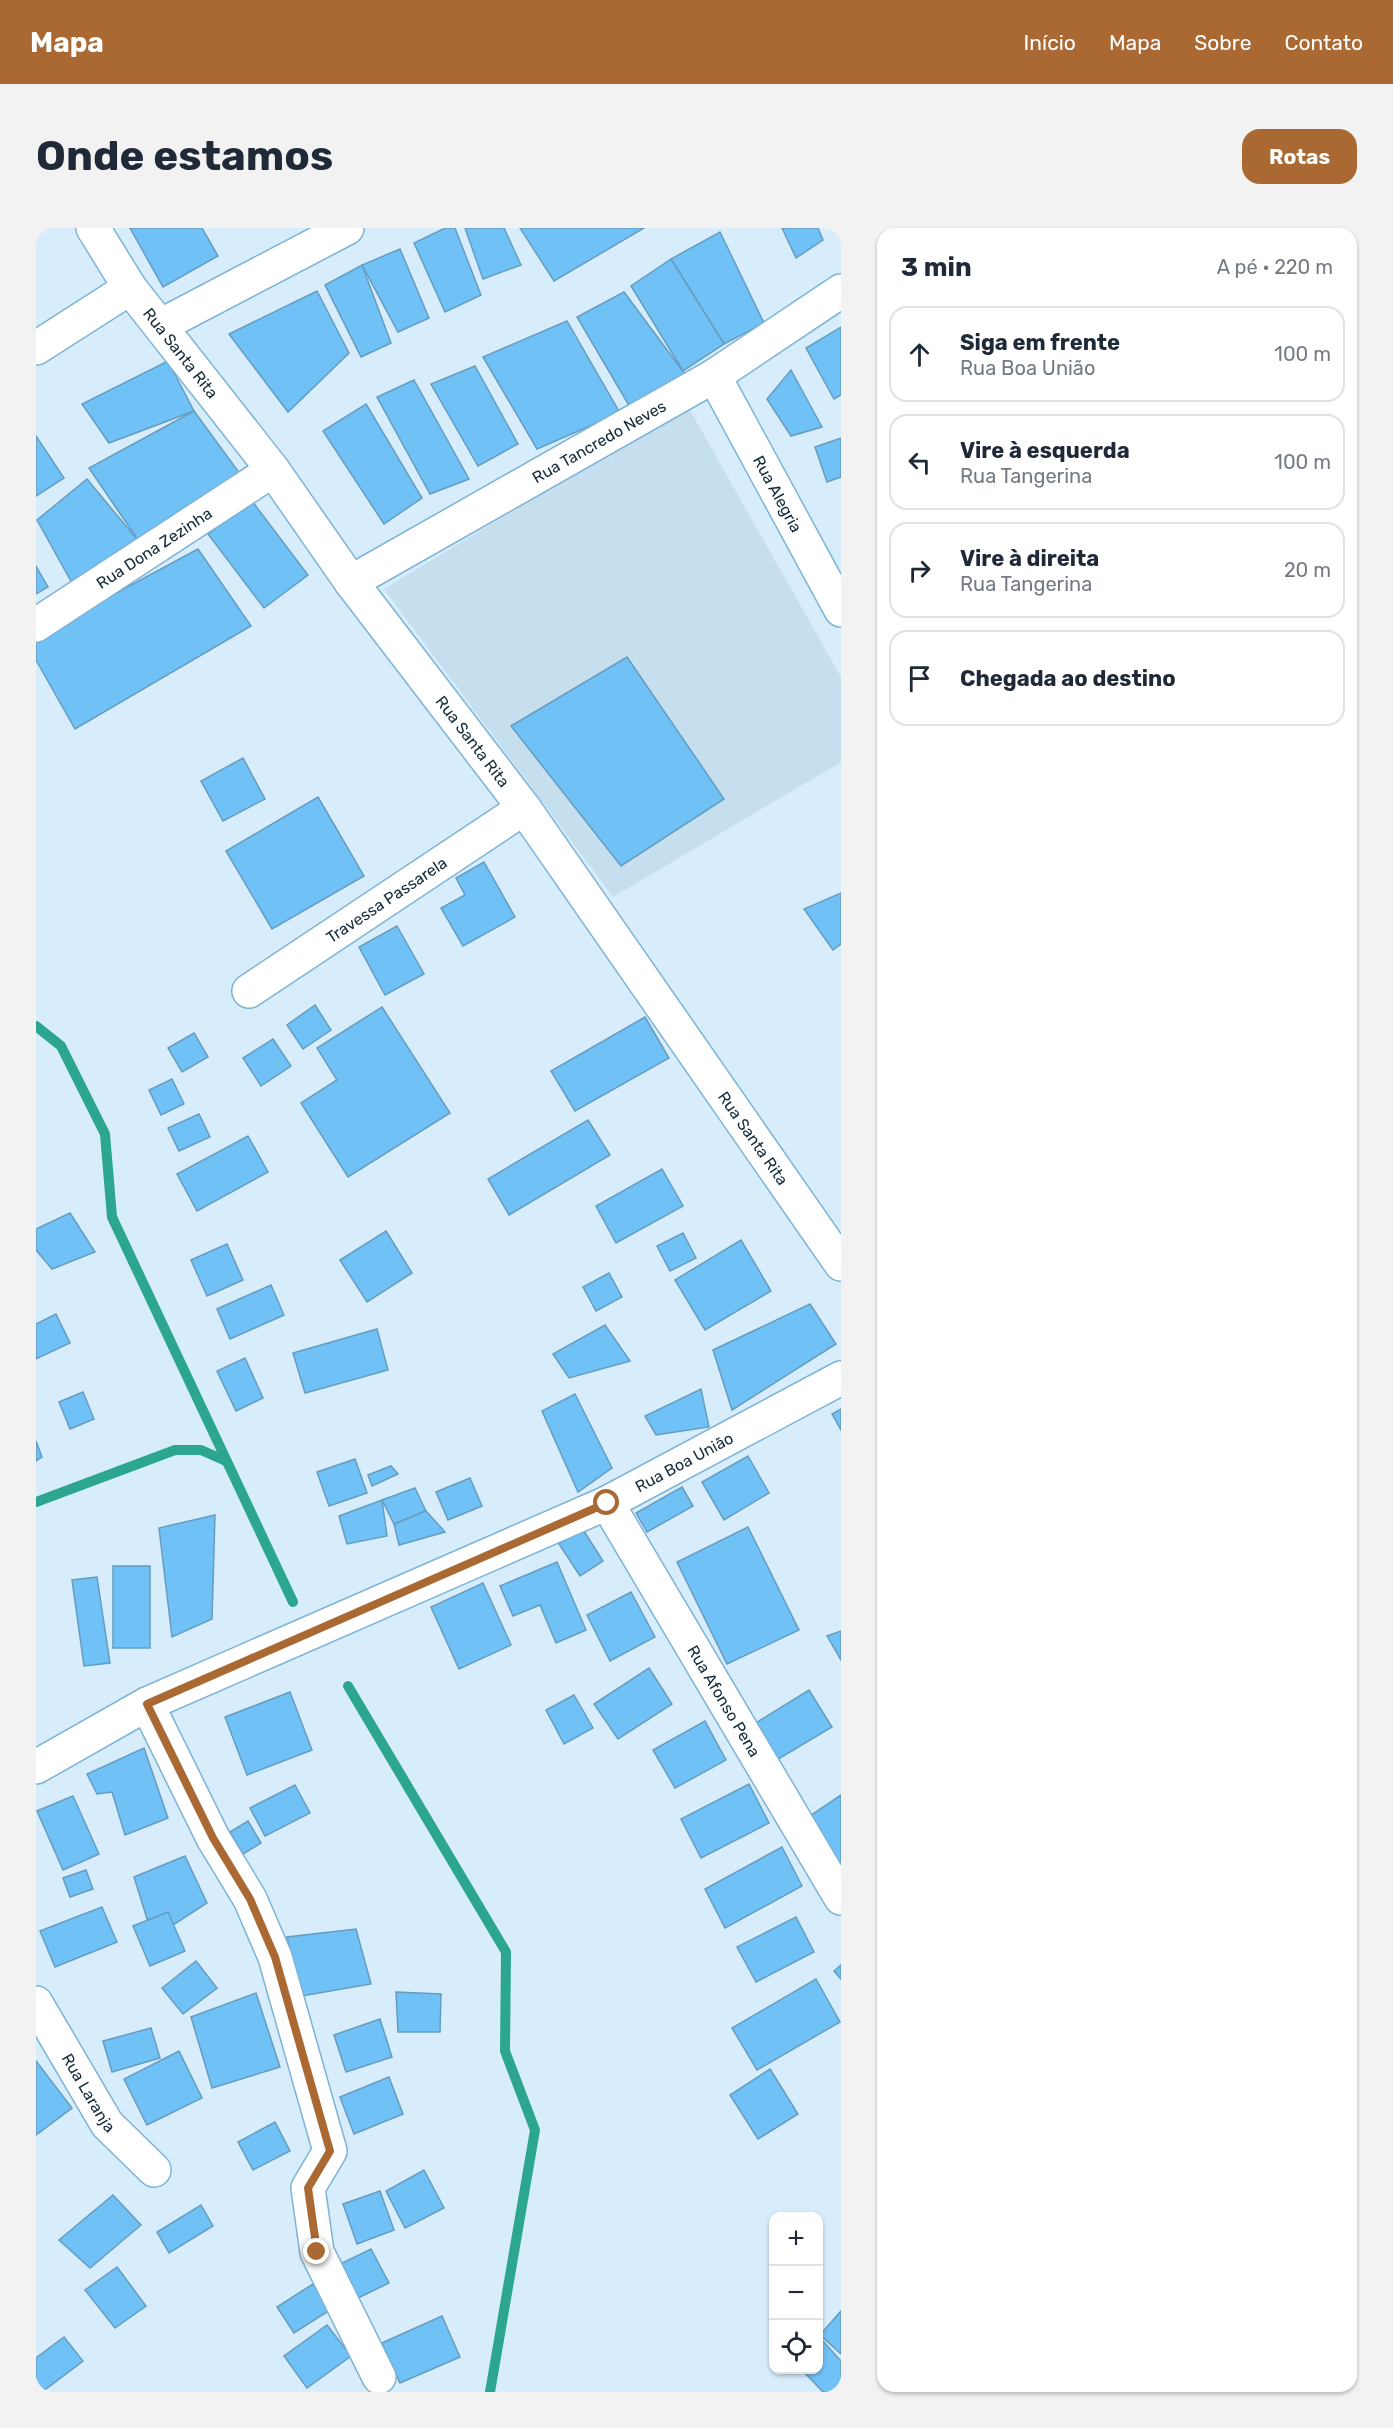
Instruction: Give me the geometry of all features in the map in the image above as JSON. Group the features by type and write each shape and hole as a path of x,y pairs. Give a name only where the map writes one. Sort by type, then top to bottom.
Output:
{"street":[{"name":"Rua Santa Rita","path":"93,228 130,288 273,470 351,582 524,808 841,1264"},
{"path":"160,326 346,228"},
{"path":"36,348 130,288"},
{"name":"Rua Tancredo Neves","path":"351,582 714,376 841,291"},
{"name":"Rua Alegria","path":"714,376 841,610"},
{"name":"Rua Dona Zezinha","path":"36,625 273,470"},
{"name":"Travessa Passarela","path":"249,991 524,808"},
{"name":"Rua Boa União","path":"36,1767 147,1704 607,1503 841,1378"},
{"name":"Rua Afonso Pena","path":"607,1503 841,1898"},
{"path":"147,1704 213,1838 250,1899 275,1957 330,2151 308,2188 317,2252 379,2377"},
{"name":"Rua Laranja","path":"36,2003 107,2124 154,2170"}],"shaded area":[{"path":"687,405 841,677 841,762 613,897 384,589"}],"building":[{"path":"130,228 202,228 218,256 163,287"},
{"path":"445,228 455,228 481,295 445,312 414,243"},
{"path":"465,228 504,228 521,265 483,279"},
{"path":"520,228 644,228 554,281"},
{"path":"782,228 818,228 823,240 796,258"},
{"path":"720,232 764,323 724,344 671,259"},
{"path":"400,249 429,318 398,332 362,265"},
{"path":"671,259 724,344 683,371 631,286"},
{"path":"362,265 391,343 361,357 325,285"},
{"path":"317,291 349,353 288,412 229,334"},
{"path":"624,292 688,378 634,414 577,317"},
{"path":"567,321 620,413 537,449 483,357"},
{"path":"841,327 841,395 834,399 806,348"},
{"path":"168,361 194,411 109,443 82,404"},
{"path":"475,366 518,444 478,466 431,384"},
{"path":"791,370 822,427 791,436 767,399"},
{"path":"414,380 469,479 430,494 377,397"},
{"path":"366,404 422,498 384,524 323,431"},
{"path":"194,411 243,478 140,543 89,468"},
{"path":"36,436 64,478 36,496"},
{"path":"841,438 841,477 827,482 815,447"},
{"path":"87,479 140,543 72,583 37,520"},
{"path":"252,501 308,575 264,608 208,534"},
{"path":"198,549 251,626 75,729 36,660 36,636"},
{"path":"36,566 48,587 36,594"},
{"path":"627,657 724,799 621,866 511,726"},
{"path":"243,758 265,799 223,821 201,781"},
{"path":"318,797 364,876 272,929 226,851"},
{"path":"484,862 515,917 463,946 441,908 465,895 456,878"},
{"path":"841,893 841,944 833,950 804,909"},
{"path":"397,926 424,974 385,995 359,947"},
{"path":"315,1005 331,1030 303,1049 287,1025"},
{"path":"382,1007 450,1113 348,1177 301,1103 337,1080 317,1048"},
{"path":"645,1017 669,1058 575,1111 551,1071"},
{"path":"194,1033 208,1057 182,1072 168,1048"},
{"path":"273,1039 291,1066 261,1086 243,1058"},
{"path":"172,1079 184,1104 161,1115 149,1090"},
{"path":"199,1114 210,1137 179,1151 168,1128"},
{"path":"588,1120 610,1155 509,1215 488,1179"},
{"path":"248,1136 268,1172 197,1211 177,1174"},
{"path":"662,1169 683,1206 616,1243 596,1206"},
{"path":"70,1213 95,1252 52,1269 36,1250 36,1229"},
{"path":"386,1231 412,1273 367,1302 340,1260"},
{"path":"683,1233 696,1258 670,1271 657,1246"},
{"path":"741,1240 771,1291 705,1330 675,1280"},
{"path":"227,1244 243,1280 207,1296 191,1260"},
{"path":"609,1273 622,1297 596,1311 583,1287"},
{"path":"271,1285 284,1315 230,1339 217,1309"},
{"path":"810,1304 836,1344 732,1410 713,1350"},
{"path":"56,1314 70,1343 36,1359 36,1324"},
{"path":"605,1325 630,1361 569,1378 553,1354"},
{"path":"377,1329 388,1370 305,1393 293,1353"},
{"path":"245,1358 263,1398 236,1411 217,1371"},
{"path":"701,1389 709,1427 656,1435 645,1416"},
{"path":"83,1392 94,1419 70,1429 59,1402"},
{"path":"575,1394 612,1468 578,1492 542,1411"},
{"path":"841,1409 841,1430 832,1414"},
{"path":"36,1441 42,1457 36,1461"},
{"path":"748,1456 769,1493 724,1520 702,1482"},
{"path":"355,1459 367,1493 329,1506 317,1472"},
{"path":"391,1466 398,1474 372,1486 368,1475"},
{"path":"470,1478 482,1506 448,1520 436,1492"},
{"path":"682,1487 693,1506 647,1532 636,1513"},
{"path":"415,1488 426,1511 394,1524 382,1500"},
{"path":"382,1500 387,1536 347,1544 339,1516"},
{"path":"426,1511 445,1532 399,1545 394,1524"},
{"path":"215,1515 212,1619 172,1637 159,1528"},
{"path":"748,1527 799,1630 727,1664 677,1562"},
{"path":"582,1528 603,1561 580,1576 559,1544"},
{"path":"557,1562 586,1630 556,1643 540,1605 513,1616 500,1586"},
{"path":"113,1566 150,1566 150,1648 113,1648"},
{"path":"97,1577 110,1663 84,1666 72,1580"},
{"path":"483,1583 511,1645 459,1669 431,1607"},
{"path":"631,1592 655,1637 610,1661 587,1615"},
{"path":"841,1631 841,1660 827,1636"},
{"path":"649,1668 672,1704 618,1739 594,1704"},
{"path":"809,1690 832,1727 765,1767 743,1731"},
{"path":"290,1692 312,1750 247,1775 225,1717"},
{"path":"574,1695 593,1728 564,1744 546,1710"},
{"path":"705,1721 726,1760 675,1788 653,1750"},
{"path":"144,1748 168,1818 125,1835 112,1792 97,1794 87,1774"},
{"path":"749,1784 769,1823 701,1858 681,1819"},
{"path":"295,1785 310,1813 265,1836 250,1808"},
{"path":"841,1795 841,1865 840,1865 807,1818"},
{"path":"73,1796 99,1854 63,1870 37,1811"},
{"path":"248,1821 261,1843 243,1854 230,1832"},
{"path":"782,1847 802,1886 725,1928 705,1889"},
{"path":"185,1856 207,1903 153,1938 134,1877"},
{"path":"86,1870 93,1889 70,1897 63,1878"},
{"path":"102,1907 117,1942 55,1967 40,1931"},
{"path":"168,1912 185,1951 150,1966 133,1926"},
{"path":"796,1917 814,1952 756,1982 737,1947"},
{"path":"356,1929 371,1984 302,1996 287,1937"},
{"path":"196,1961 217,1988 183,2014 162,1988"},
{"path":"841,1965 841,1979 834,1971"},
{"path":"816,1979 840,2022 757,2070 732,2028"},
{"path":"396,1992 441,1994 440,2032 398,2032"},
{"path":"256,1993 280,2067 212,2088 191,2017"},
{"path":"380,2019 392,2057 346,2072 334,2035"},
{"path":"151,2028 160,2058 112,2072 103,2041"},
{"path":"179,2051 202,2098 147,2125 124,2079"},
{"path":"36,2061 72,2108 36,2135"},
{"path":"770,2069 798,2114 758,2139 730,2095"},
{"path":"389,2077 403,2114 354,2134 340,2097"},
{"path":"275,2122 290,2151 253,2170 238,2142"},
{"path":"424,2170 444,2208 405,2228 386,2191"},
{"path":"380,2191 394,2230 357,2244 343,2204"},
{"path":"113,2195 141,2225 90,2268 59,2240"},
{"path":"201,2205 213,2226 169,2253 157,2232"},
{"path":"371,2249 389,2283 356,2299 338,2265"},
{"path":"117,2267 146,2306 115,2328 85,2290"},
{"path":"313,2284 330,2310 294,2333 277,2307"},
{"path":"841,2311 841,2354 823,2338 823,2332"},
{"path":"442,2316 460,2357 400,2383 382,2343"},
{"path":"327,2325 351,2356 307,2388 284,2356"},
{"path":"64,2337 83,2361 42,2392 36,2392 36,2358"},
{"path":"823,2341 841,2361 841,2392 823,2392 806,2374 823,2374"}],"waterway":[{"path":"36,1026 61,1046 105,1134 112,1217 293,1602"},
{"path":"36,1502 175,1450 201,1450 226,1461"},
{"path":"348,1686 506,1952 505,2051 535,2130 490,2392"}],"route":[{"path":"317,2252 308,2188 330,2151 275,1957 250,1899 213,1838 147,1704 607,1503"}]}
